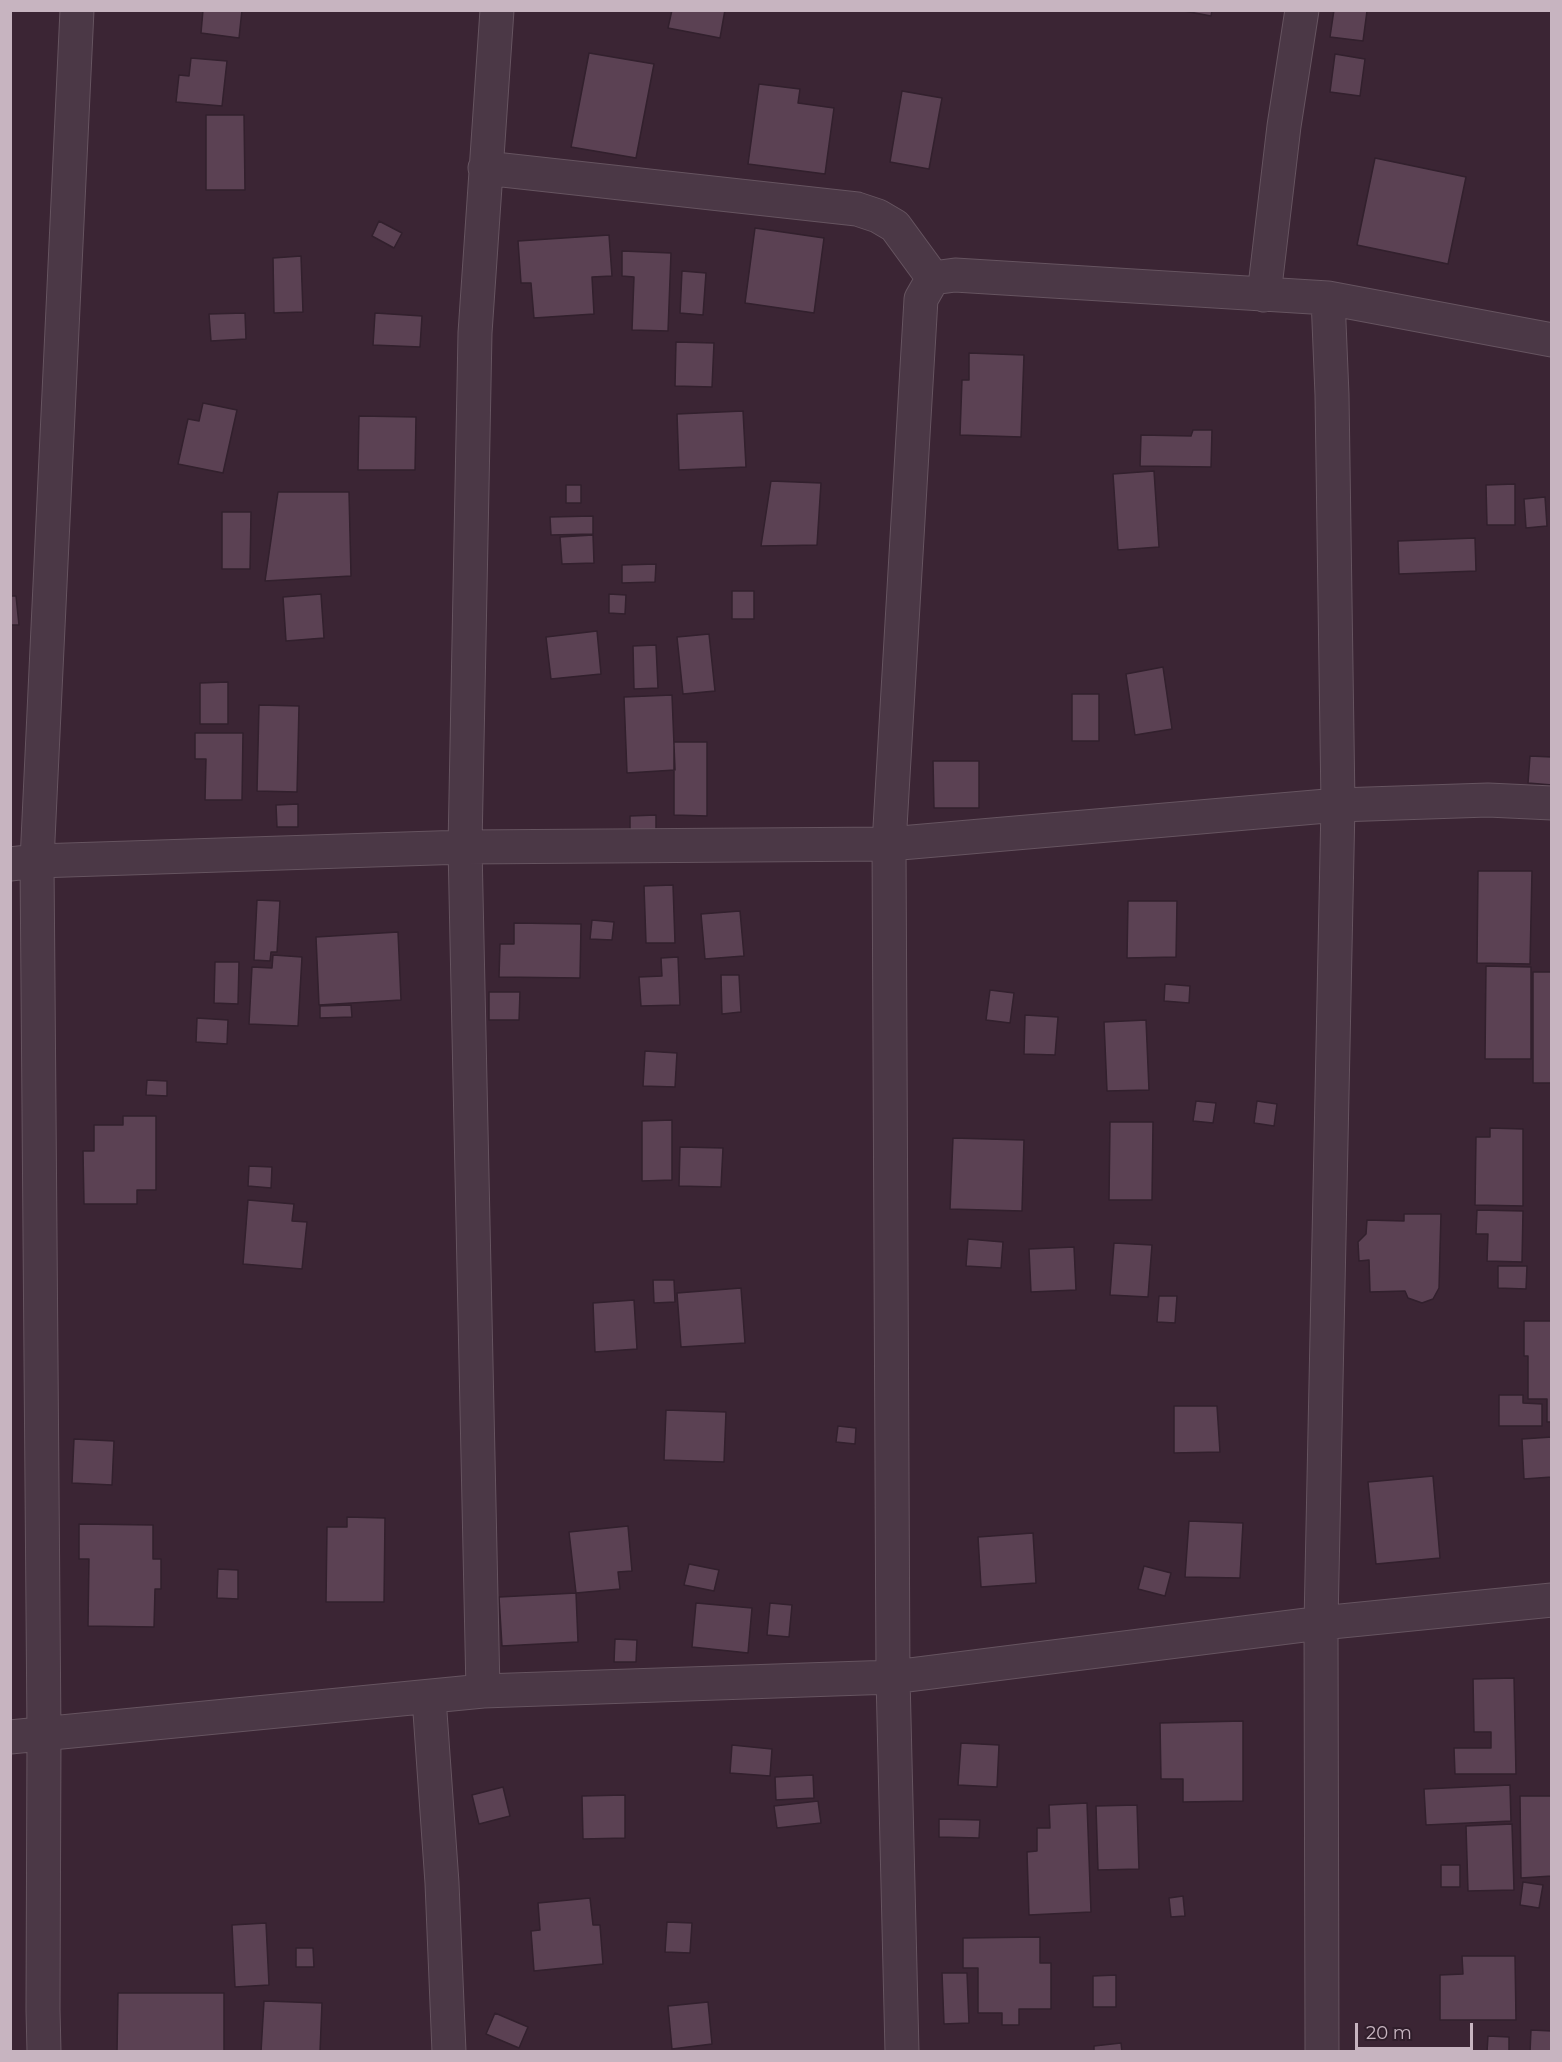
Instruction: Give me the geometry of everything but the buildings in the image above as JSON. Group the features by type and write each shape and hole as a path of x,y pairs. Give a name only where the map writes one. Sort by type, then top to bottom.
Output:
{"street":[{"path":"44,2052 42,1918 44,1735 24,862 77,10"},
{"path":"483,1691 465,847 475,333 498,10"},
{"path":"1264,295 1284,126 1302,10"},
{"path":"485,168 857,209 878,216 895,226 933,278"},
{"path":"933,278 955,275 1328,298 1551,340"},
{"path":"902,2052 893,1677 889,844 921,299 933,278"},
{"path":"1322,2052 1321,1623 1338,805 1328,298"},
{"path":"24,862 465,847 889,844 1338,805 1488,800 1551,803"},
{"path":"10,1737 483,1691 893,1677 1321,1623 1551,1599"},
{"path":"429,1698 442,1882 449,2052"}]}
